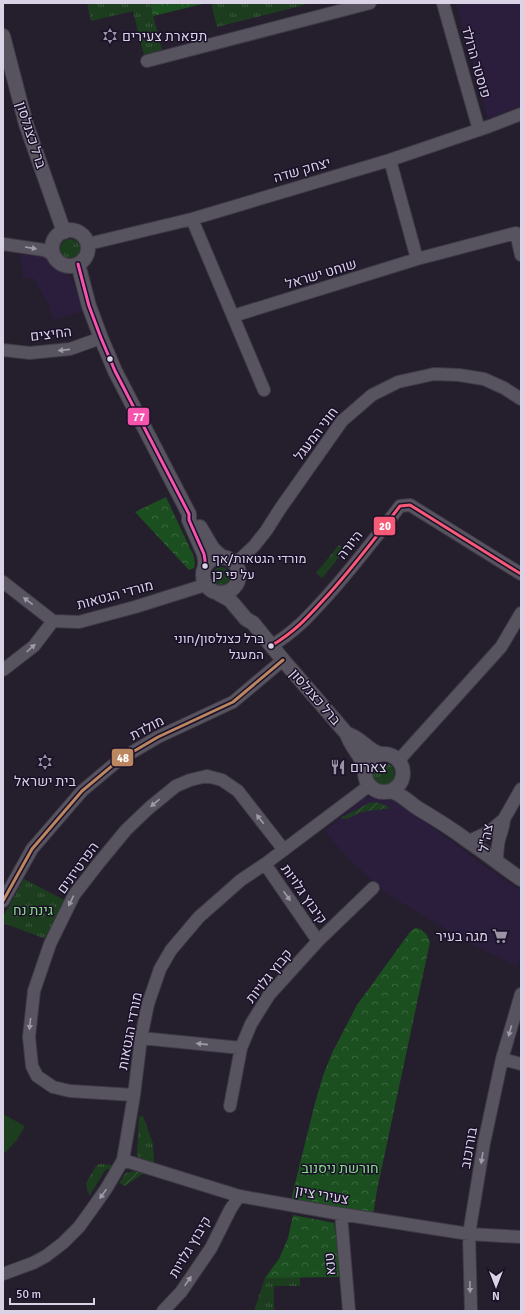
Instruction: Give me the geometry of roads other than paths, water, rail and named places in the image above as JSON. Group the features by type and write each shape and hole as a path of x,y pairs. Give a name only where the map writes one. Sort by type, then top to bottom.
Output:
{"street":[{"path":"147,61 370,3"},
{"name":"פוסטר הרולד","path":"443,3 479,130"},
{"name":"ברל כצנלסון","path":"3,36 26,124 64,232"},
{"name":"יצחק שדה","path":"88,244 192,220 390,160 521,114"},
{"path":"390,160 417,259"},
{"path":"192,220 264,390"},
{"path":"3,244 44,250 65,265 71,266 78,264 86,258 88,253 88,244 84,236 73,230 64,232 57,236 52,247 56,258"},
{"name":"שוחט ישראל","path":"232,316 417,259 516,234 521,255"},
{"path":"78,264 89,306 115,371 189,514 195,518 213,549 222,557 235,564"},
{"name":"החיצים","path":"3,350 30,353 70,349 101,338"},
{"name":"חוני המעגל","path":"235,564 254,546 266,531 280,508 342,421 372,395 398,382 434,374 459,375 484,379 504,388 521,399"},
{"name":"היורה","path":"271,646 302,624 346,574 400,506 410,505 521,574"},
{"path":"189,514 188,520 204,554 205,566"},
{"path":"205,585 202,573 205,566 212,559 222,557"},
{"name":"ברל כצנלסון","path":"235,564 239,575 238,581 240,595 253,623"},
{"path":"219,594 231,591 238,581"},
{"path":"3,582 53,620 34,646 3,670"},
{"name":"ברל כצנלסון","path":"205,585 208,589 230,600 246,619 253,623 347,734 349,741 365,765 365,776 370,785"},
{"name":"מורדי הגטאות","path":"53,620 79,622 135,607 205,585"},
{"path":"429,814 421,802 404,785 402,769 398,761 501,647 521,613"},
{"name":"מולדת","path":"3,901 32,849 82,791 119,760 158,737 233,702 283,660"},
{"name":"ברל כצנלסון","path":"347,734 354,736 371,750 381,754 391,755 398,761"},
{"path":"365,771 369,762 381,754"},
{"name":"הפרטיזנים","path":"134,1095 70,1091 53,1087 37,1076 32,1066 29,1037 34,991 50,944 74,895 126,830 149,808 176,786 190,780 207,776 222,780 238,790 284,850"},
{"path":"370,785 379,791 391,790 396,788 402,778"},
{"name":"מורדי הגטאות","path":"3,1274 33,1263 46,1256 79,1227 106,1189 123,1160 134,1095 141,1038 148,1004 160,969 171,950 199,917 241,880 265,864 370,785"},
{"name":"צה\"ל","path":"497,862 497,850 504,820 521,789"},
{"path":"391,790 400,794 418,808 469,841 521,879"},
{"name":"צה\"ל","path":"469,841 489,832 504,820"},
{"name":"קיבוץ גלויות","path":"265,864 318,941"},
{"name":"קבוץ גלויות","path":"230,1106 241,1048 251,1024 269,995 318,941 373,888"},
{"name":"בורוכוב","path":"470,1311 469,1234 484,1143 502,1059 521,994"},
{"path":"141,1038 241,1048"},
{"path":"502,1059 521,1064"},
{"name":"צעירי ציון","path":"123,1160 239,1196 469,1234 521,1237"},
{"name":"קיבוץ גלויות","path":"163,1311 181,1292 211,1248 230,1210 239,1196"},
{"name":"טנא","path":"341,1214 349,1311"}],"place":[{"name":"תפארת צעירים","path":"110,36"},
{"name":"מורדי הגטאות/אף על פי כן","path":"205,566"},
{"name":"ברל כצנלסון/חוני המעגל","path":"271,646"},
{"name":"בית ישראל","path":"45,762"},
{"name":"צארום","path":"338,767"},
{"name":"מגה בעיר","path":"500,936"}],"park label":[{"name":"גינת נח","path":"33,910"},
{"name":"חורשת ניסנוב","path":"340,1168"}]}
